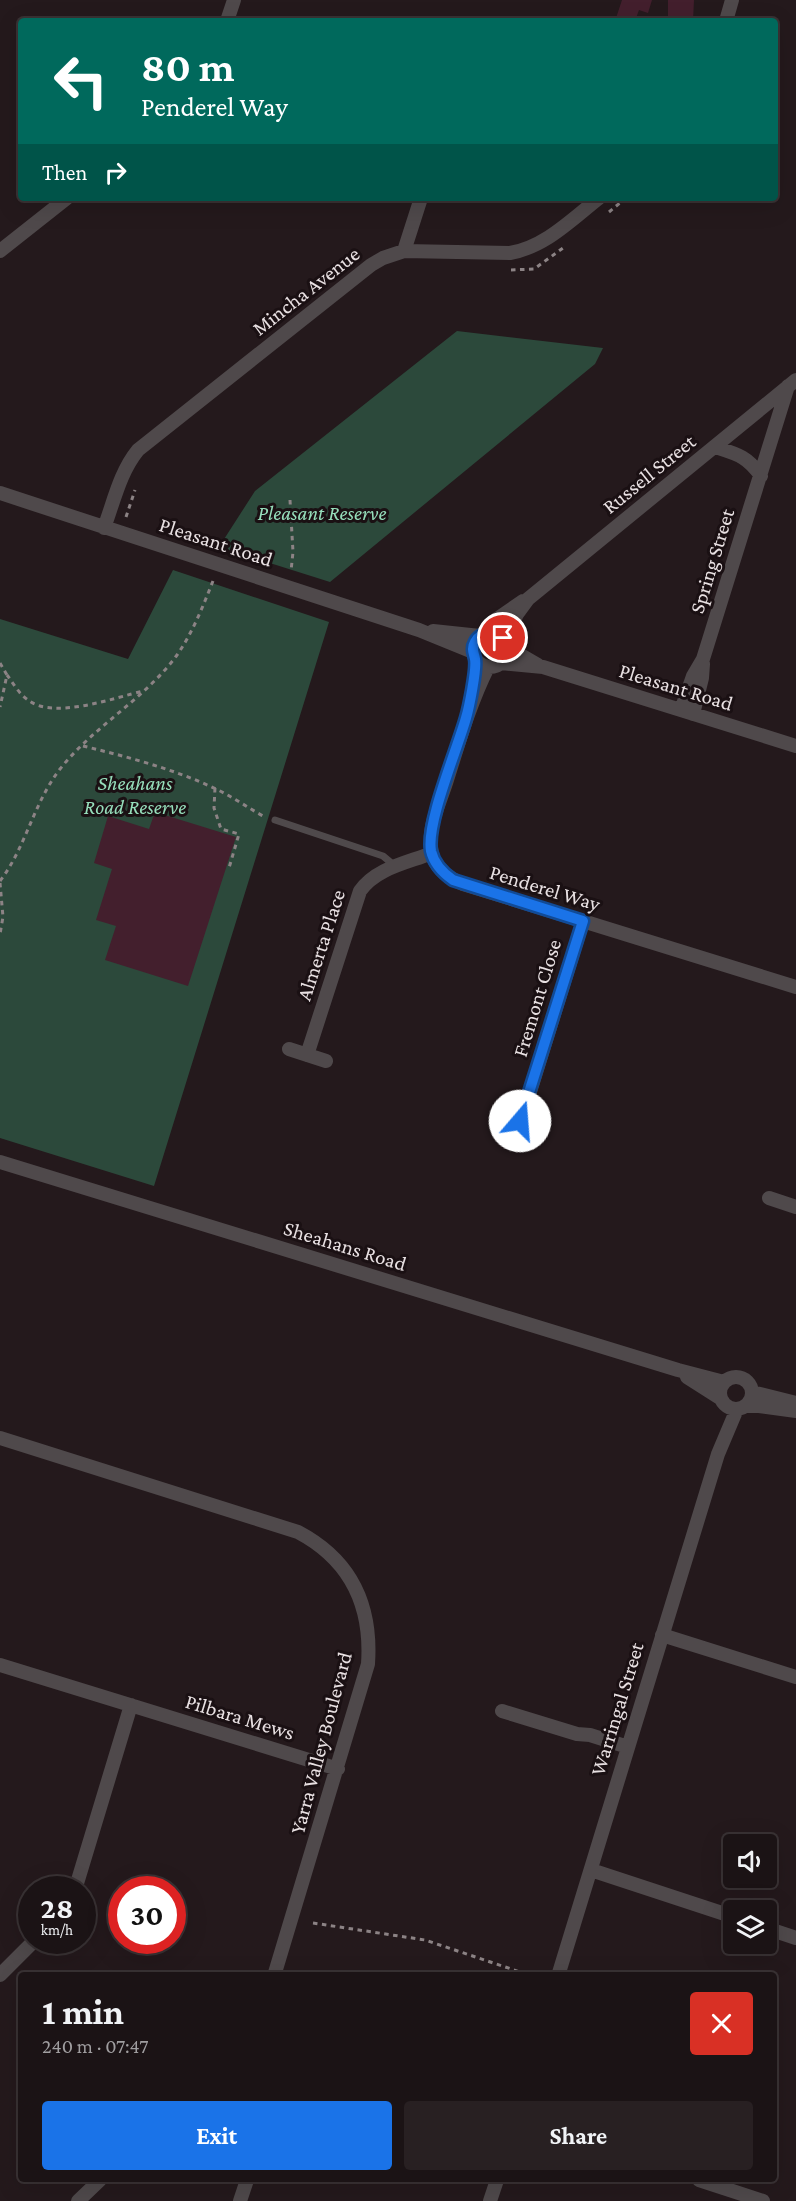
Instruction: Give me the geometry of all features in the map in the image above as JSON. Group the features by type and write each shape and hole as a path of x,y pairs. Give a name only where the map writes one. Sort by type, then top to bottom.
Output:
{"street":[{"path":"228,18 234,0"},
{"path":"727,18 732,0"},
{"path":"0,251 63,201"},
{"path":"404,251 420,201"},
{"name":"Mincha Avenue","path":"104,528 129,461 143,445 371,265 404,251 510,253 521,251 547,239 595,201"},
{"name":"Russell Street","path":"506,645 517,614 528,600 792,383"},
{"name":"Spring Street","path":"687,712 693,676 703,659 792,383"},
{"path":"715,447 743,456 752,462 761,476"},
{"name":"Pleasant Road","path":"0,493 419,630 474,656"},
{"name":"Russell Street","path":"482,635 494,621 516,604 528,600"},
{"name":"Pleasant Road","path":"419,630 482,635"},
{"path":"432,854 431,830 467,716 474,643 482,635 494,633 506,645 505,658 495,665 467,716"},
{"name":"Pleasant Road","path":"506,645 543,667 796,746"},
{"path":"474,656 483,666 495,665"},
{"name":"Pleasant Road","path":"495,665 543,667"},
{"name":"Almerta Place","path":"307,1055 360,891 372,878 432,854"},
{"name":"Penderel Way","path":"432,854 438,867 453,880 796,987"},
{"name":"Fremont Close","path":"520,1121 583,921"},
{"path":"289,1049 326,1061"},
{"name":"Sheahans Road","path":"0,1162 678,1370 724,1382"},
{"path":"768,1198 795,1203"},
{"name":"Sheahans Road","path":"678,1370 732,1405 796,1411"},
{"path":"733,1377 748,1382 752,1392 750,1402 732,1405 720,1392 724,1382 733,1377"},
{"path":"752,1392 796,1403"},
{"name":"Warringal Street","path":"559,1972 732,1405"},
{"name":"Yarra Valley Boulevard","path":"0,1438 282,1525 313,1540 328,1552 343,1568 354,1585 363,1605 369,1643 368,1664 275,1972"},
{"path":"662,1635 796,1677"},
{"name":"Pilbara Mews","path":"0,1665 338,1769"},
{"path":"79,1876 131,1705"},
{"path":"502,1711 628,1747"},
{"path":"591,1870 723,1913"},
{"path":"777,1932 796,1938"},
{"path":"0,1975 21,1954"},
{"path":"78,2201 98,2182"},
{"path":"240,2201 246,2182"},
{"path":"490,2201 495,2182"},
{"path":"705,2182 763,2201"}],"lane":[{"path":"275,820 383,856 396,867"}],"path":[{"path":"602,217 622,201"},
{"path":"505,269 534,269 568,244"},
{"path":"126,517 136,487"},
{"path":"290,500 293,552 291,571"},
{"path":"0,934 3,917 0,882 10,867 47,787 68,759 143,691 181,648 199,617 213,581"},
{"path":"0,663 29,701 44,707 67,707 143,691"},
{"path":"0,707 7,675"},
{"path":"83,746 127,757 215,788 241,801 262,816 275,820"},
{"path":"215,788 214,808 221,829 239,834 229,868 226,867"},
{"path":"313,1923 424,1940 520,1972"}],"green space":[{"name":"Pleasant Reserve","path":"457,331 603,348 595,364 330,582 219,547 255,491"},
{"name":"Sheahans Road Reserve","path":"173,570 329,622 154,1186 0,1138 0,619 128,659"}],"building":[{"path":"622,0 652,0 648,13 639,10 636,18 616,18"},
{"path":"668,0 694,0 693,18 668,18"},
{"path":"155,812 236,837 188,986 105,960 116,926 96,920 112,869 94,863 108,816 149,829"}],"route":[{"path":"503,638 490,632 480,636 474,643 472,652 476,659 467,716 434,819 430,840 432,854 438,867 453,880 583,921 520,1121"}]}
